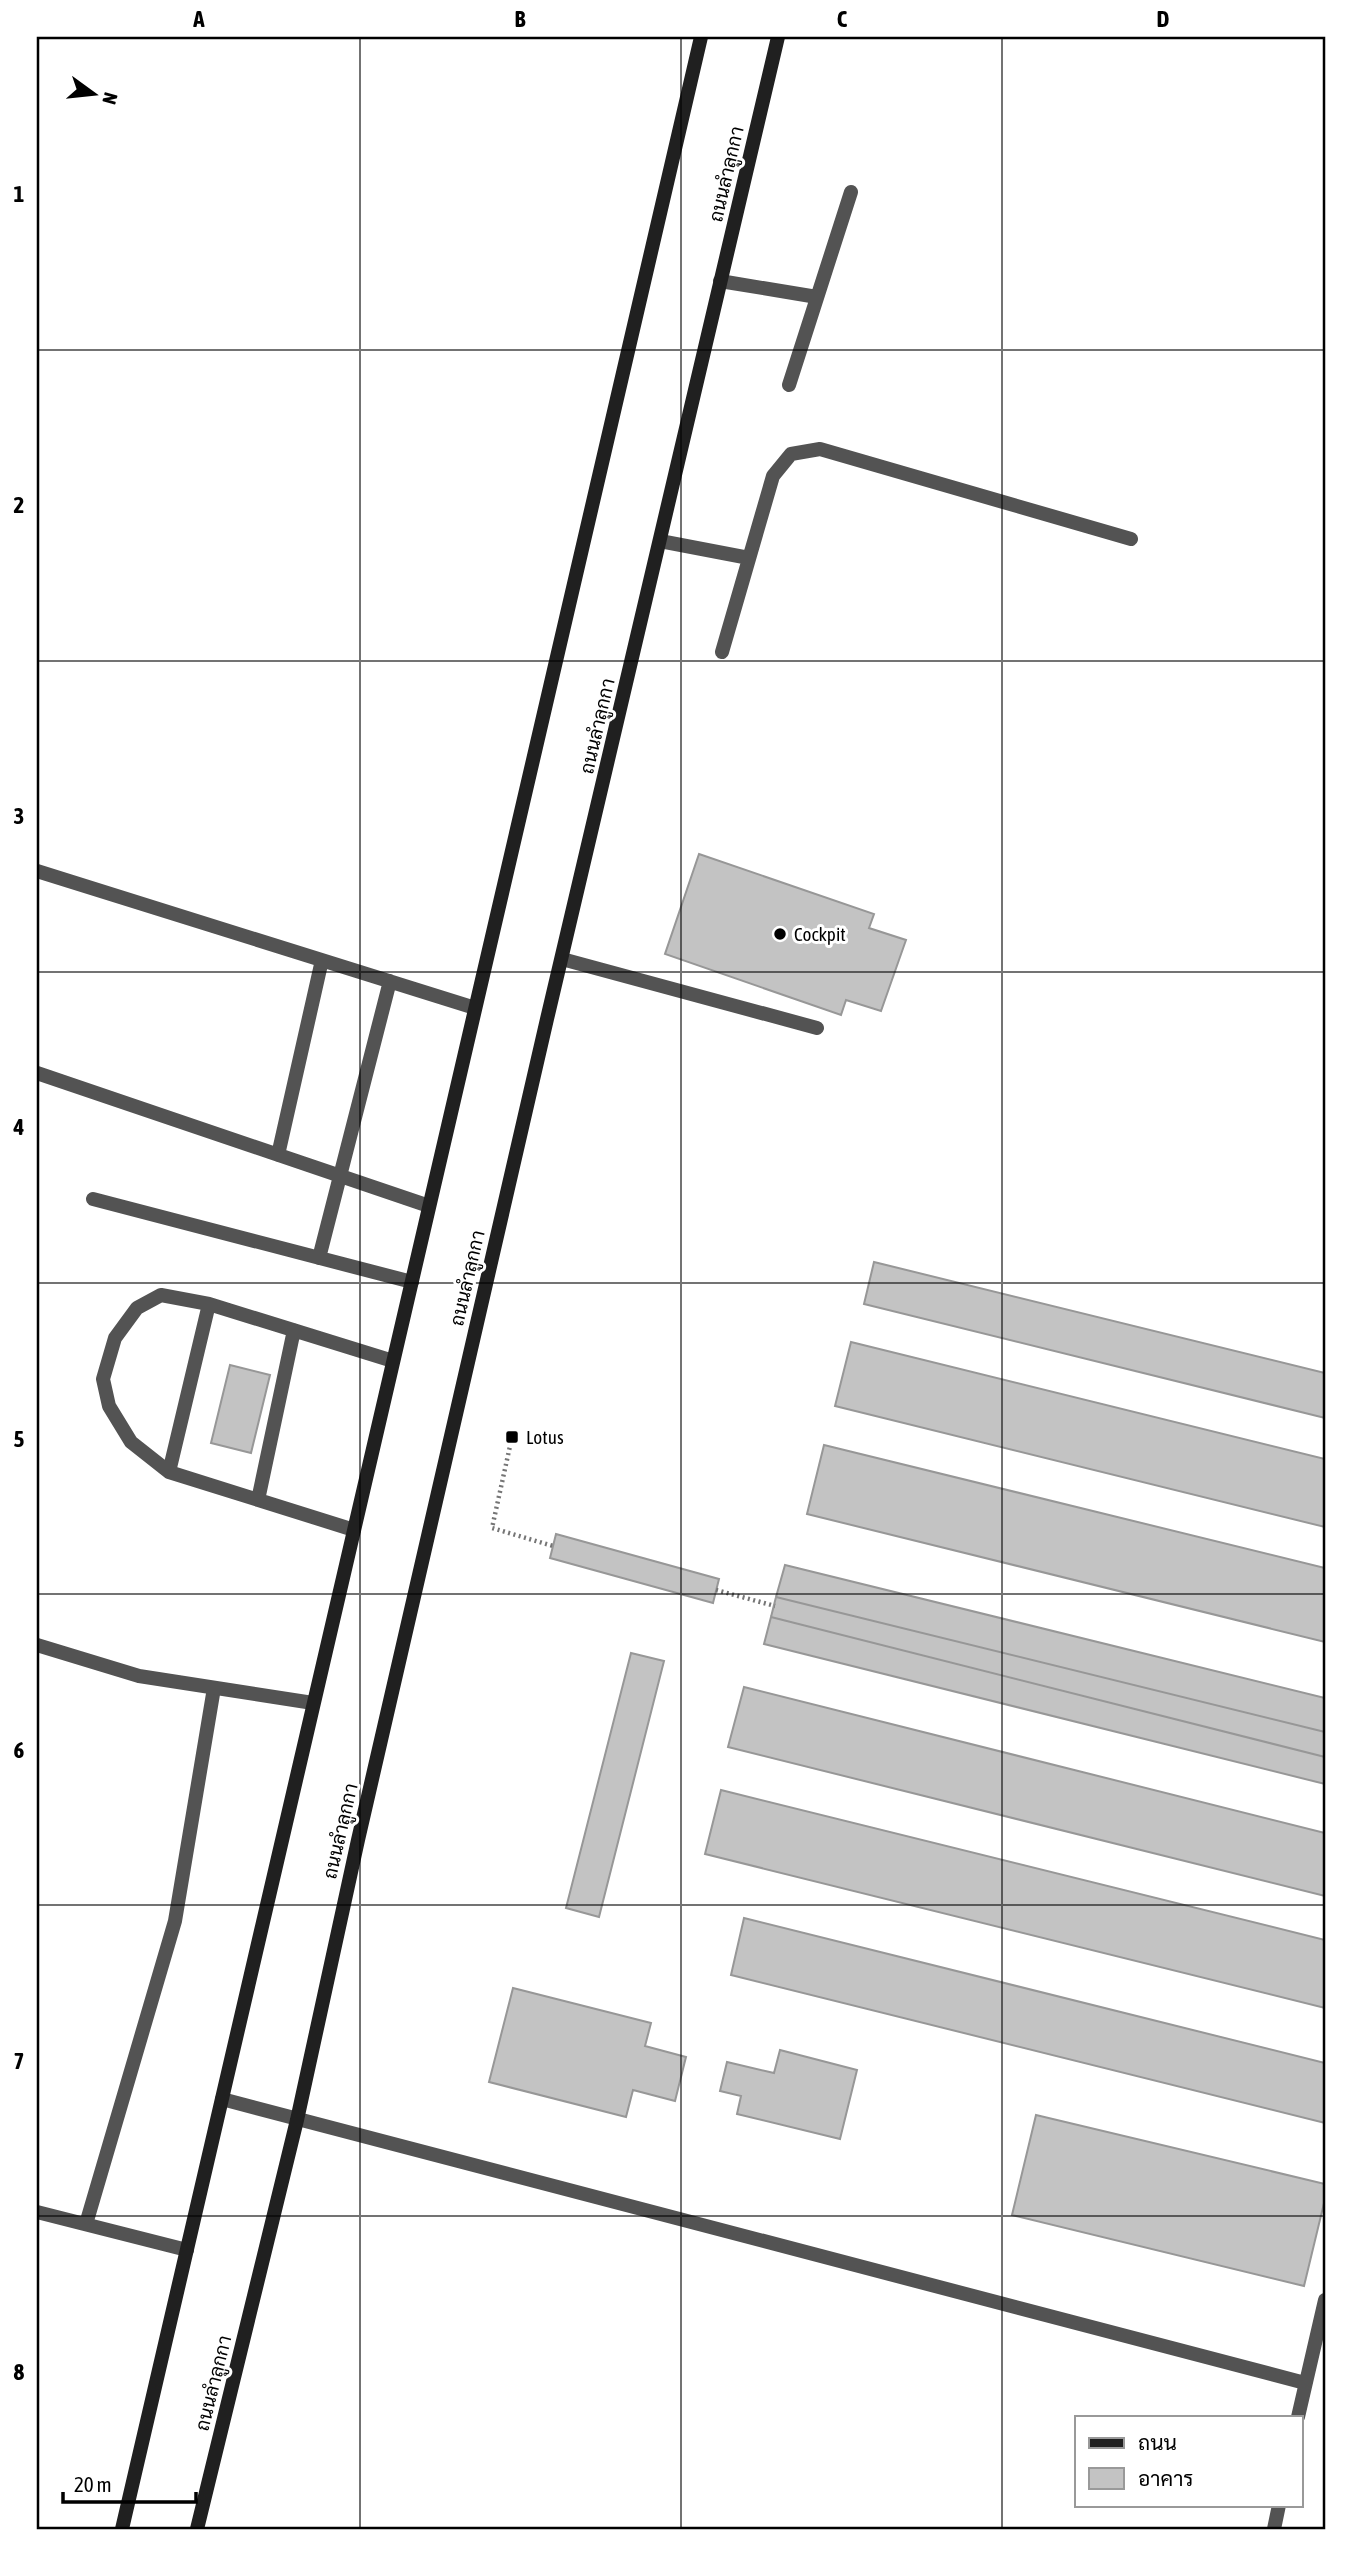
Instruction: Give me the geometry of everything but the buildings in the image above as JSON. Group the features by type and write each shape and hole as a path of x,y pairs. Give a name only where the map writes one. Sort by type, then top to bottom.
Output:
{"main road":[{"path":"122,2529 701,37"},
{"name":"ถนนลำลูกกา","path":"197,2529 297,2120 358,1840 778,37"}],"street":[{"path":"789,385 851,192"},
{"path":"720,281 817,297"},
{"path":"722,652 773,476 791,454 820,449 1131,539"},
{"path":"660,541 749,558"},
{"path":"37,871 475,1007"},
{"path":"562,959 817,1028"},
{"path":"278,1155 322,960"},
{"path":"319,1258 390,981"},
{"path":"37,1073 429,1206"},
{"path":"93,1199 412,1282"},
{"path":"354,1530 169,1472 131,1442 109,1406 103,1379 115,1338 137,1308 161,1295 209,1304 393,1360"},
{"path":"169,1472 209,1304"},
{"path":"258,1500 294,1330"},
{"path":"37,1645 139,1676 313,1703"},
{"path":"86,2224 175,1921 214,1688"},
{"path":"222,2099 1306,2383"},
{"path":"37,2211 187,2250"},
{"path":"1298,2416 1325,2300"},
{"path":"1274,2529 1279,2506"}],"path":[{"path":"512,1437 492,1528 553,1545"},
{"path":"716,1590 775,1606"}],"place":[{"name":"Cockpit","path":"780,934"},
{"name":"Lotus","path":"512,1437"}]}
